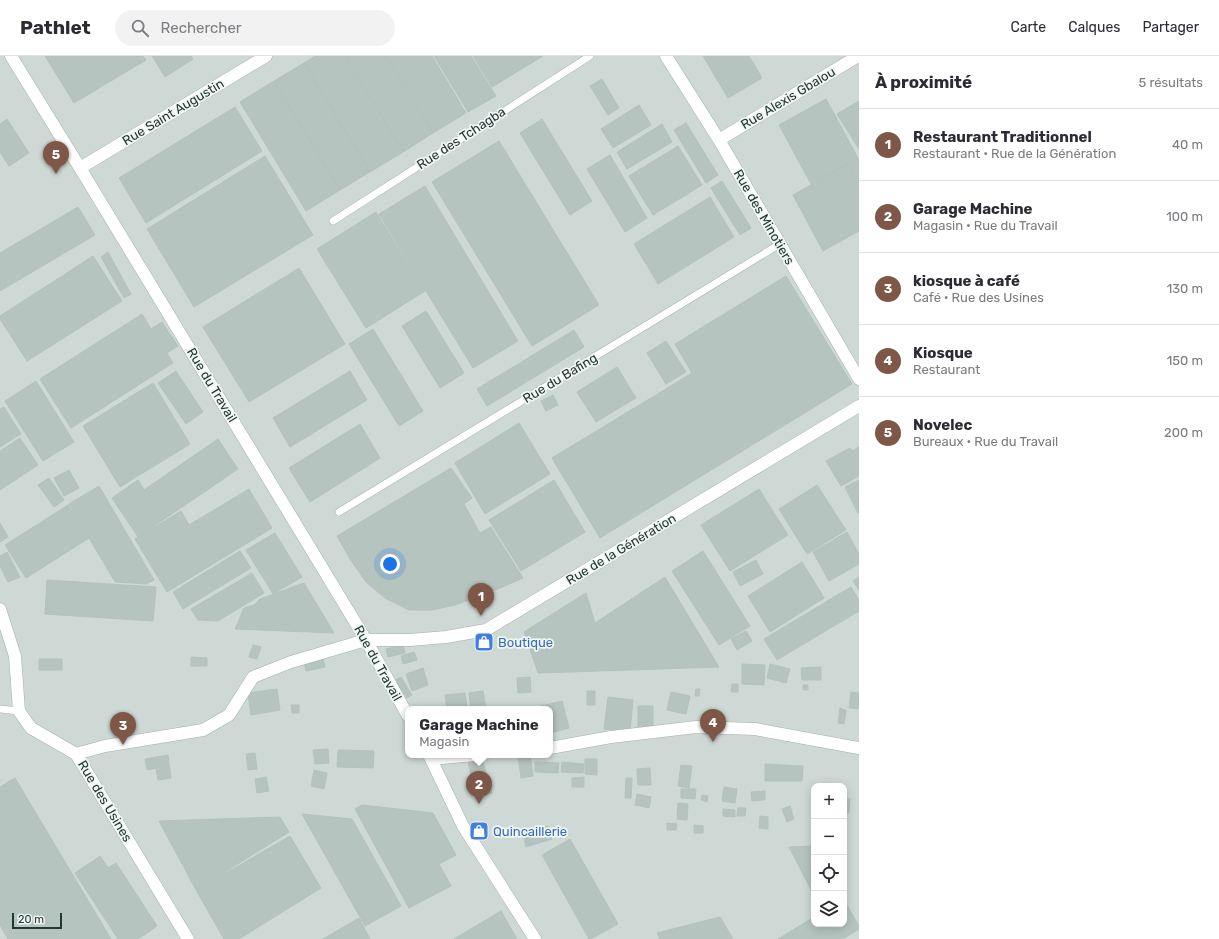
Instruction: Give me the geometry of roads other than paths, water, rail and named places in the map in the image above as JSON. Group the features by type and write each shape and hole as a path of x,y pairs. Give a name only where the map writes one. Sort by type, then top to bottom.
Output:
{"street":[{"name":"Rue du Travail","path":"11,56 366,640 405,711"},
{"name":"Rue Saint Augustin","path":"80,168 266,56"},
{"name":"Rue des Minotiers","path":"666,56 719,140 859,379"},
{"name":"Rue Alexis Gbalou","path":"719,140 858,56"},
{"name":"Rue de la Génération","path":"76,754 105,746 203,730 229,715 253,677 291,662 366,640 410,640 446,637 486,630 859,406"},
{"path":"0,609 15,656 19,711"},
{"name":"Rue des Usines","path":"19,711 31,728 76,754 188,939"},
{"path":"553,747 611,737 696,727 755,729 859,748"},
{"path":"430,758 463,826 534,939"}],"lane":[{"name":"Rue des Tchagba","path":"333,221 590,56"},
{"name":"Rue du Bafing","path":"339,512 780,244"},
{"path":"0,709 19,711"}],"place":[{"name":"Novelec","path":"56,174"},
{"name":"Restaurant Traditionnel","path":"481,616"},
{"name":"Boutique","path":"484,642"},
{"name":"Kiosque","path":"713,742"},
{"name":"kiosque à café","path":"123,745"},
{"name":"Garage Machine","path":"479,804"},
{"name":"Quincaillerie","path":"479,831"}]}
